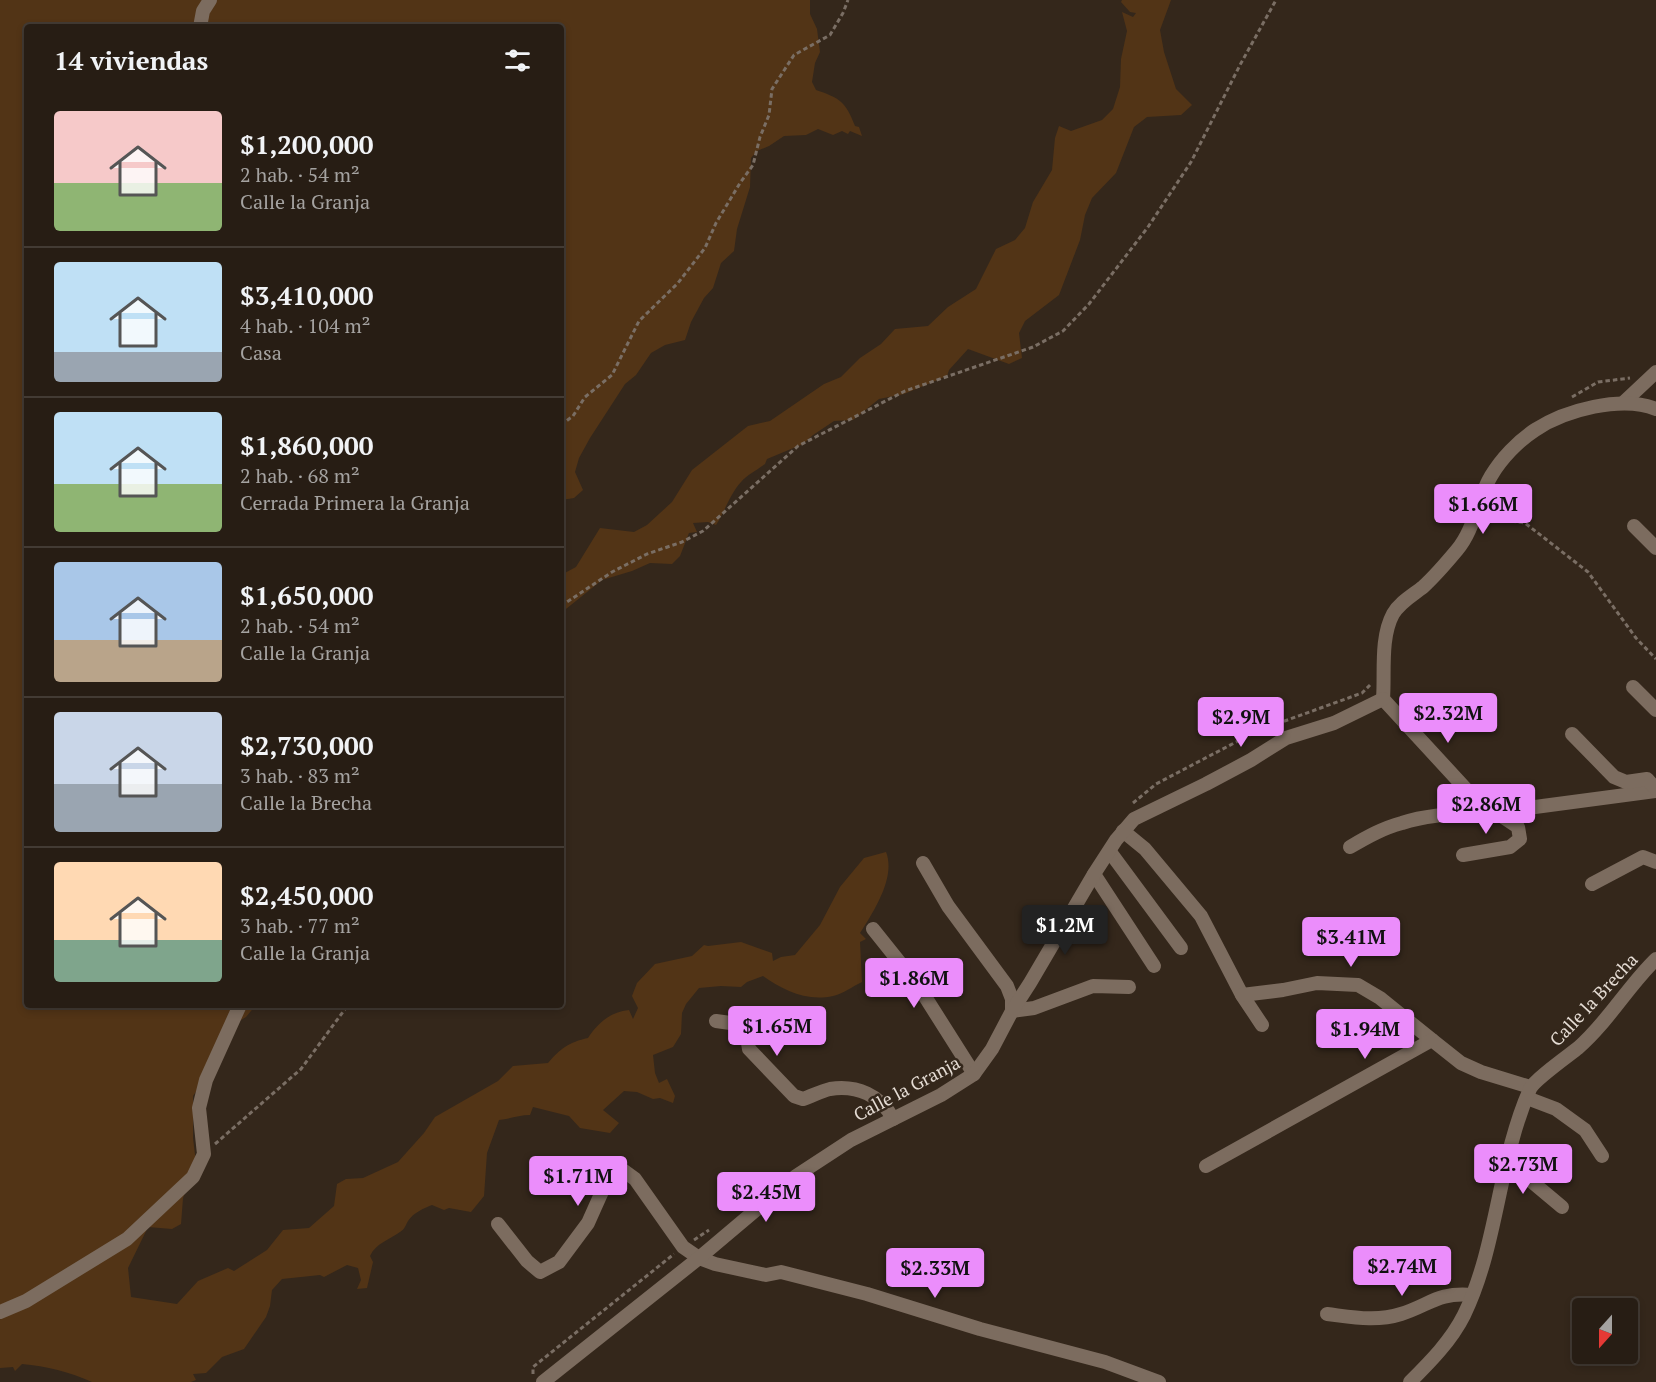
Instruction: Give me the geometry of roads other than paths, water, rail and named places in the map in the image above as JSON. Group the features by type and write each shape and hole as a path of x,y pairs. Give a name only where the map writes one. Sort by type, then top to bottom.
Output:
{"street":[{"path":"201,24 203,11 210,0"},
{"path":"1623,403 1656,372"},
{"path":"1463,855 1510,847 1520,839 1518,827 1494,814 1383,699 1385,644 1393,615 1402,603 1424,586 1459,548 1475,517 1490,477 1506,456 1534,430 1560,417 1604,405 1623,403 1647,405 1656,409"},
{"path":"1634,526 1656,548"},
{"path":"1633,687 1656,710"},
{"name":"Calle la Granja","path":"546,1381 699,1258 796,1176 850,1140 941,1095 974,1074 992,1049 1012,1011 1094,874 1123,831 1134,819 1215,780 1286,738 1334,723 1383,699"},
{"path":"1572,734 1614,777 1626,782 1647,779 1656,790"},
{"path":"1350,847 1375,833 1403,822 1430,817 1494,814 1656,790"},
{"path":"1123,831 1150,855 1201,916 1242,995 1262,1025"},
{"path":"1110,852 1182,948"},
{"path":"1592,884 1643,858 1656,862"},
{"path":"923,863 948,906 1007,986 1012,999 1012,1011 1034,1008 1093,986 1129,987"},
{"path":"1094,874 1154,966"},
{"path":"873,929 916,984 974,1074"},
{"name":"Calle la Brecha","path":"1410,1382 1448,1341 1472,1295 1486,1251 1512,1137 1529,1092 1580,1046 1656,959"},
{"path":"1242,995 1317,983 1358,985 1380,998 1461,1063 1529,1092 1556,1109 1585,1130 1602,1156"},
{"path":"0,1312 26,1301 127,1239 193,1177 204,1154 199,1107 206,1080 239,1008"},
{"path":"716,1021 745,1024 749,1049 794,1096 803,1099 829,1089 855,1089 878,1097 888,1107 893,1119"},
{"path":"1206,1166 1432,1040"},
{"path":"1506,1160 1562,1207"},
{"path":"498,1224 526,1261 540,1272 559,1262 588,1223 609,1176 624,1171 635,1179 683,1247 699,1258 715,1264 766,1275 781,1272 867,1294 980,1329 1105,1362 1159,1382"},
{"path":"1327,1314 1371,1320 1401,1314 1438,1297 1472,1295"}]}
